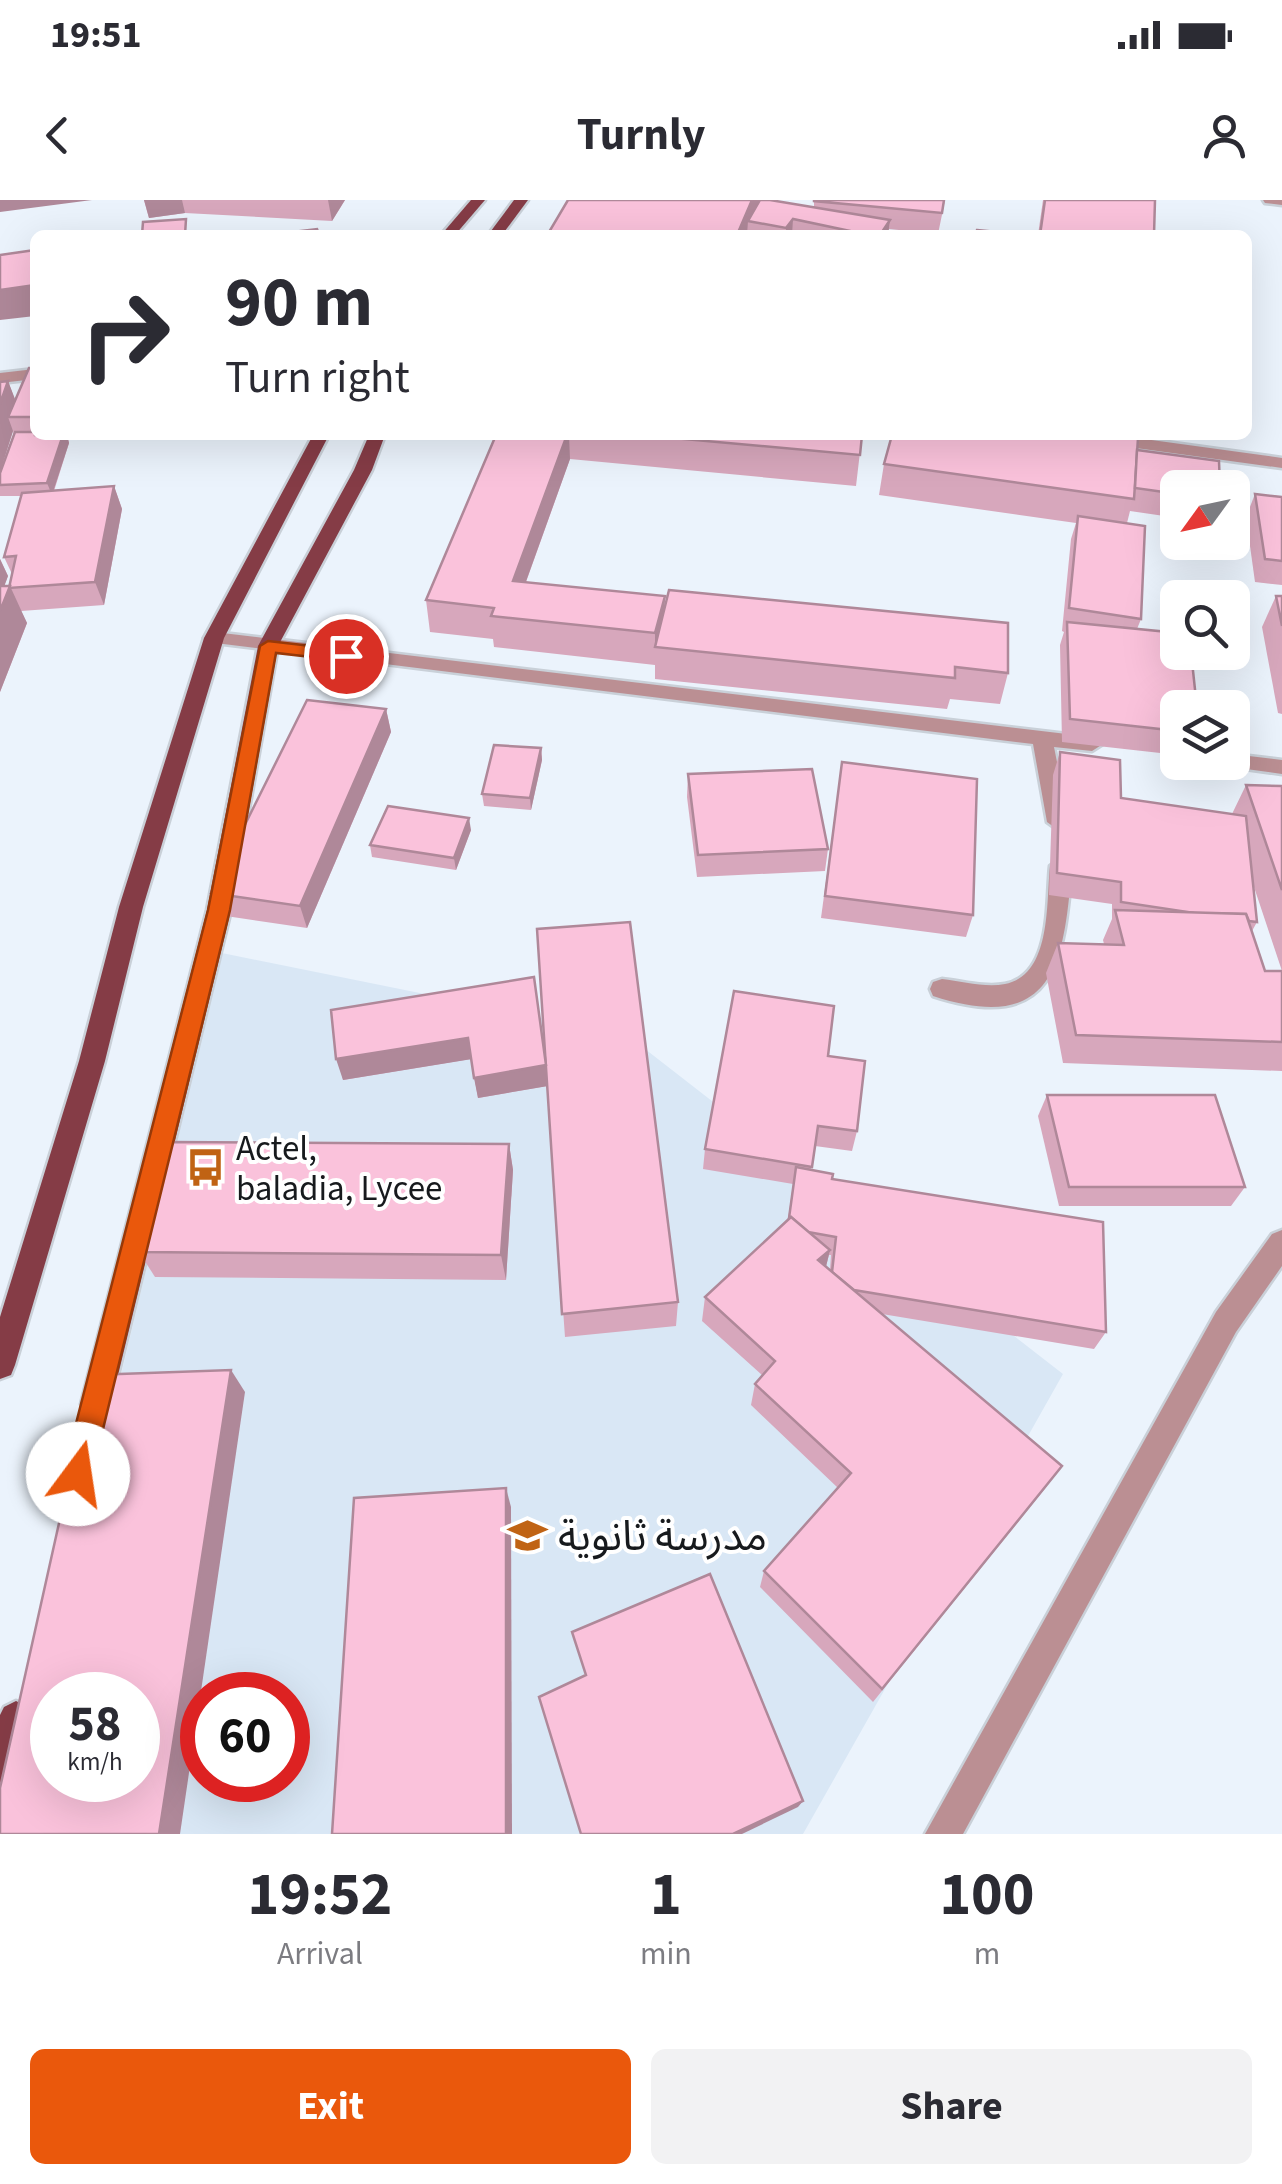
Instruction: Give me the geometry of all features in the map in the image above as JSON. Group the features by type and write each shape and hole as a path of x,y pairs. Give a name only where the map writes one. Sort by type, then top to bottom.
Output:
{"main road":[{"path":"452,230 478,200"},
{"path":"499,230 522,200"},
{"path":"0,1365 92,1061 131,907 214,638 318,440"},
{"path":"88,1435 219,910 268,646 363,470 375,440"},
{"path":"0,1784 24,1687"}],"street":[{"path":"1270,200 1282,201"},
{"path":"0,378 30,375"},
{"path":"1114,440 1282,463"},
{"path":"214,638 1119,748"},
{"path":"942,989 1006,994 1040,978 1052,955 1063,850 1042,738"},
{"path":"1250,763 1282,767"},
{"path":"943,1834 1226,1322 1282,1243"}],"shaded area":[{"name":"مدرسة ثانوية","path":"222,953 627,1035 1063,1374 803,1834 11,1834 30,1755 30,1802 160,1802 160,1672 50,1672"}],"building":[{"path":"568,200 752,200 739,230 550,230"},
{"path":"760,200 890,220 883,230 845,230 793,219 786,228 748,221"},
{"path":"814,200 944,200 942,213 814,201"},
{"path":"1045,200 1155,200 1154,230 1041,230"},
{"path":"186,219 185,230 142,230 143,222"},
{"path":"30,251 30,286 0,290 0,255"},
{"path":"29,368 30,368 30,417 8,417"},
{"path":"8,381 0,404 0,382"},
{"path":"15,432 30,432 30,440 61,440 47,483 0,485 0,473"},
{"path":"494,440 565,440 513,581 665,596 655,633 491,616 494,608 426,600"},
{"path":"695,440 862,440 860,455"},
{"path":"891,440 1138,440 1134,499 884,464"},
{"path":"1137,450 1219,461 1219,470 1160,470 1160,491 1135,488"},
{"path":"114,486 95,582 9,588 16,556 4,557 22,493"},
{"path":"1255,494 1282,497 1282,561 1265,559"},
{"path":"1078,516 1145,526 1141,619 1069,608"},
{"path":"0,586 10,586 0,611"},
{"path":"669,590 1008,623 1008,673 955,667 955,678 655,647"},
{"path":"1276,596 1282,596 1282,626"},
{"path":"1067,622 1160,631 1160,670 1193,670 1195,690 1160,690 1160,729 1070,719"},
{"path":"307,700 386,709 300,906 211,893"},
{"path":"494,745 541,748 530,798 482,794"},
{"path":"1060,752 1120,760 1121,798 1246,816 1257,922 1249,921 1246,914 1194,913 1121,902 1121,882 1057,873"},
{"path":"842,762 977,779 973,915 825,896"},
{"path":"812,769 828,849 698,855 688,774"},
{"path":"1246,785 1282,786 1282,890"},
{"path":"388,806 469,818 454,858 370,845"},
{"path":"1115,910 1246,914 1265,971 1282,971 1282,1042 1076,1035 1058,943 1124,945"},
{"path":"630,922 678,1302 562,1314 537,929"},
{"path":"534,977 546,1065 474,1078 468,1038 336,1059 331,1010"},
{"path":"734,991 834,1006 828,1056 865,1061 857,1131 818,1126 812,1167 705,1149"},
{"path":"1047,1095 1215,1095 1245,1187 1069,1187"},
{"path":"168,1142 509,1144 501,1255 139,1252"},
{"path":"796,1167 833,1174 832,1179 1103,1222 1106,1332 854,1290 832,1272 836,1237 808,1232 789,1218"},
{"path":"791,1217 830,1250 818,1260 1062,1466 882,1689 764,1571 851,1473 755,1384 775,1361 705,1297"},
{"path":"231,1370 184,1672 180,1672 180,1699 159,1834 0,1834 0,1788 92,1375"},
{"path":"506,1488 506,1834 332,1834 354,1498"},
{"path":"710,1574 803,1801 733,1834 581,1834 539,1697 586,1675 572,1632"}],"place":[{"name":"Actel, baladia, Lycee","path":"206,1168"},
{"name":"مدرسة ثانوية","path":"528,1535"}],"route":[{"path":"78,1474 219,910 268,646 346,656"}]}
